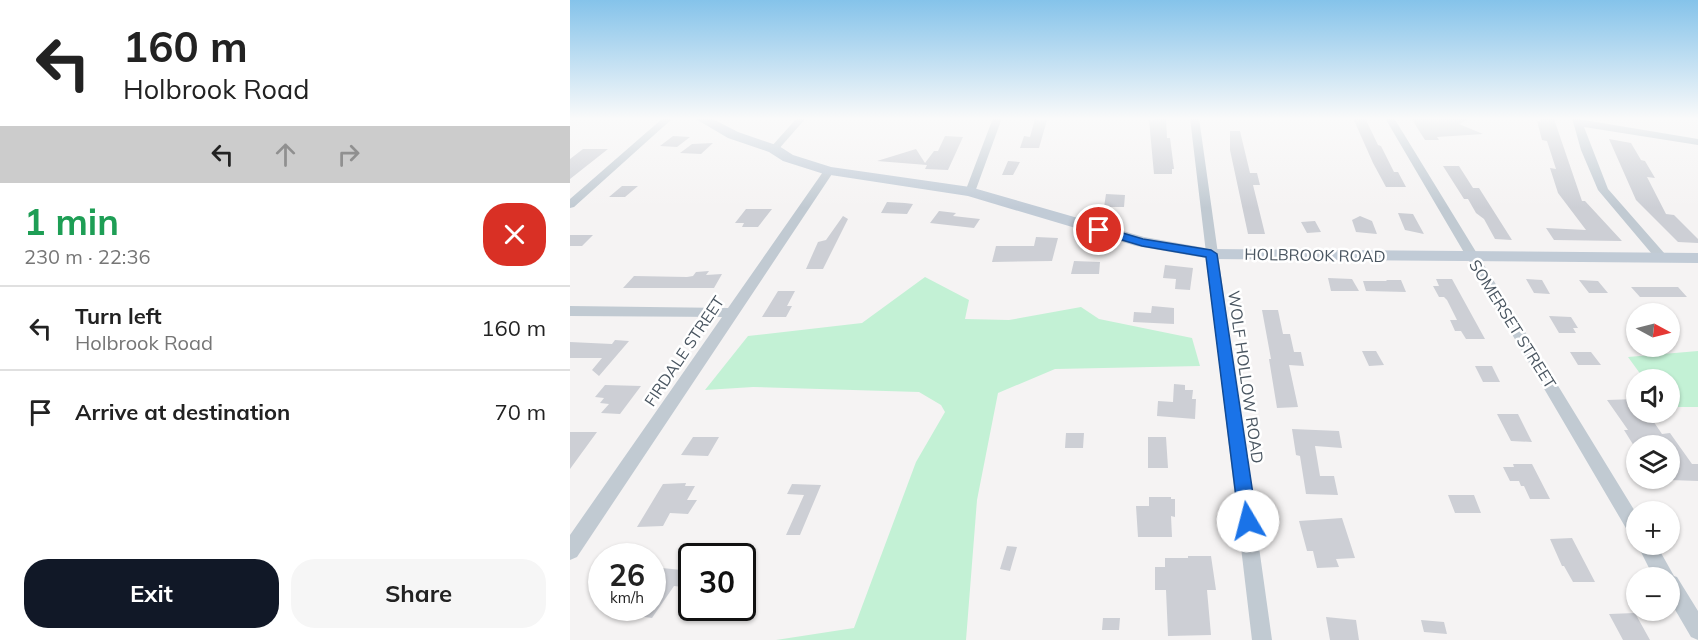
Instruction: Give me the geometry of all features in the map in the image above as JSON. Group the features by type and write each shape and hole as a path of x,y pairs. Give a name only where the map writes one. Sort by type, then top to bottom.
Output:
{"street":[{"path":"570,205 635,148"},
{"name":"HOLBROOK ROAD","path":"771,148 788,158 829,171 970,192 1142,242 1211,254 1698,258"},
{"path":"970,192 987,148"},
{"name":"WOLF HOLLOW ROAD","path":"1198,148 1262,640"},
{"name":"SOMERSET STREET","path":"1407,148 1626,513"},
{"path":"1585,148 1604,190 1661,257"},
{"name":"FIRDALE STREET","path":"570,551 829,171"},
{"path":"570,311 732,313"},
{"path":"1680,600 1698,630"}],"green space":[{"path":"925,277 969,300 965,319 1009,320 1081,307 1099,319 1192,338 1200,366 1055,369 998,393 977,500 966,640 776,640 854,628 916,462 945,412 941,405 919,392 753,387 705,390 748,336 862,323"},
{"path":"1698,351 1698,407 1680,407 1680,369 1637,369 1628,357 1680,357 1680,353"}],"building":[{"path":"687,148 708,148 701,154 680,153"},
{"path":"939,148 958,148 948,170 925,169 927,165 877,161 916,149 925,163 934,151 938,151"},
{"path":"1152,148 1171,148 1174,169 1172,169 1172,174 1154,174"},
{"path":"1230,148 1244,148 1250,173 1257,173 1260,185 1253,185 1265,234 1248,234"},
{"path":"1366,148 1382,148 1394,172 1398,172 1406,187 1386,187"},
{"path":"1549,148 1564,148 1582,201 1585,201 1622,241 1554,240 1546,228 1586,230 1558,193 1550,168 1556,169"},
{"path":"1613,148 1634,148 1655,178 1647,177 1666,214 1674,215 1698,239 1698,243 1678,242 1636,200"},
{"path":"583,149 608,149 570,179 570,159"},
{"path":"1008,161 1020,162 1013,175 1002,175"},
{"path":"1443,166 1459,166 1473,188 1479,188 1512,240 1495,239 1484,219 1476,213 1468,199 1464,199"},
{"path":"622,186 638,186 625,197 609,197"},
{"path":"1106,194 1125,195 1124,207 1104,207"},
{"path":"887,202 913,204 907,214 881,213"},
{"path":"746,209 772,209 758,227 742,227 744,223 735,223"},
{"path":"939,211 956,213 953,216 980,219 974,228 930,223"},
{"path":"1398,213 1413,214 1424,234 1405,230"},
{"path":"843,216 848,219 823,269 806,269 818,242 826,240"},
{"path":"1360,216 1372,221 1377,234 1356,232 1352,220"},
{"path":"1315,221 1321,232 1307,233 1301,222"},
{"path":"570,235 593,235 582,246 570,246"},
{"path":"1036,237 1058,238 1052,261 992,262 996,246 1034,246"},
{"path":"1074,261 1100,262 1099,274 1071,274"},
{"path":"1165,265 1193,268 1190,290 1175,289 1176,279 1163,278"},
{"path":"709,271 706,275 722,274 714,288 623,288 634,276 687,277 693,276 696,272"},
{"path":"1328,278 1352,279 1359,291 1331,291"},
{"path":"1436,279 1452,279 1485,339 1466,339 1461,331 1455,331 1450,320 1457,320 1447,300 1439,297 1433,286 1439,286"},
{"path":"1526,279 1542,280 1550,294 1534,293"},
{"path":"1401,280 1406,292 1366,291 1363,281"},
{"path":"1579,280 1598,281 1608,293 1589,293"},
{"path":"1631,287 1678,287 1687,297 1640,297"},
{"path":"778,291 795,291 787,306 792,306 786,317 762,317"},
{"path":"1152,306 1174,308 1174,324 1133,322 1134,312 1151,313"},
{"path":"1262,310 1278,310 1283,334 1290,334 1294,352 1301,352 1304,366 1289,365 1298,407 1277,408"},
{"path":"1549,316 1571,317 1578,328 1573,328 1576,333 1559,333"},
{"path":"615,340 629,341 599,376 592,370 602,358 570,358 570,342 612,344"},
{"path":"1362,351 1376,351 1384,365 1369,366"},
{"path":"1570,352 1591,352 1601,365 1578,365"},
{"path":"1475,366 1492,366 1500,382 1483,382"},
{"path":"1174,384 1185,385 1185,390 1193,390 1192,399 1196,399 1195,419 1157,416 1158,401 1173,402"},
{"path":"605,385 641,386 620,414 601,413 609,404 600,403 604,398 595,397"},
{"path":"1626,399 1626,423 1654,423 1662,434 1670,433 1671,435 1627,435 1624,430 1628,430 1607,400"},
{"path":"1497,414 1518,414 1532,442 1511,441"},
{"path":"1292,429 1339,431 1342,448 1315,446 1320,476 1334,476 1338,495 1306,494 1300,456 1296,455"},
{"path":"570,432 597,432 570,469"},
{"path":"1066,433 1084,433 1083,448 1065,448"},
{"path":"693,437 719,437 708,456 681,455"},
{"path":"1148,437 1166,437 1168,468 1148,468"},
{"path":"1680,447 1692,464 1698,464 1698,481 1680,480"},
{"path":"1513,464 1532,464 1550,499 1530,499 1519,481 1510,481 1503,467 1514,467"},
{"path":"686,483 685,486 695,486 687,500 697,500 688,514 670,513 663,526 637,527 663,484"},
{"path":"792,484 821,485 800,535 786,535 804,495 787,494"},
{"path":"1448,495 1474,495 1481,513 1455,513"},
{"path":"1149,497 1175,499 1175,517 1171,516 1172,537 1138,537 1136,506 1149,506"},
{"path":"1342,518 1355,558 1336,559 1339,567 1317,568 1313,551 1307,551 1299,521"},
{"path":"1572,538 1595,582 1573,582 1562,566 1550,539"},
{"path":"1007,546 1017,547 1010,571 1000,569"},
{"path":"1188,556 1211,556 1216,590 1207,590 1211,635 1168,636 1166,590 1155,590 1155,567 1165,567 1165,558 1188,558"},
{"path":"666,568 678,570 678,586 674,586 666,598"},
{"path":"1626,613 1626,621 1639,621 1650,640 1623,640 1609,614"},
{"path":"1326,617 1356,620 1359,640 1330,640"},
{"path":"1103,618 1120,618 1119,630 1102,630"},
{"path":"1421,620 1444,622 1447,634 1424,632"}],"route":[{"path":"1099,230 1142,242 1211,254 1248,521"}]}
